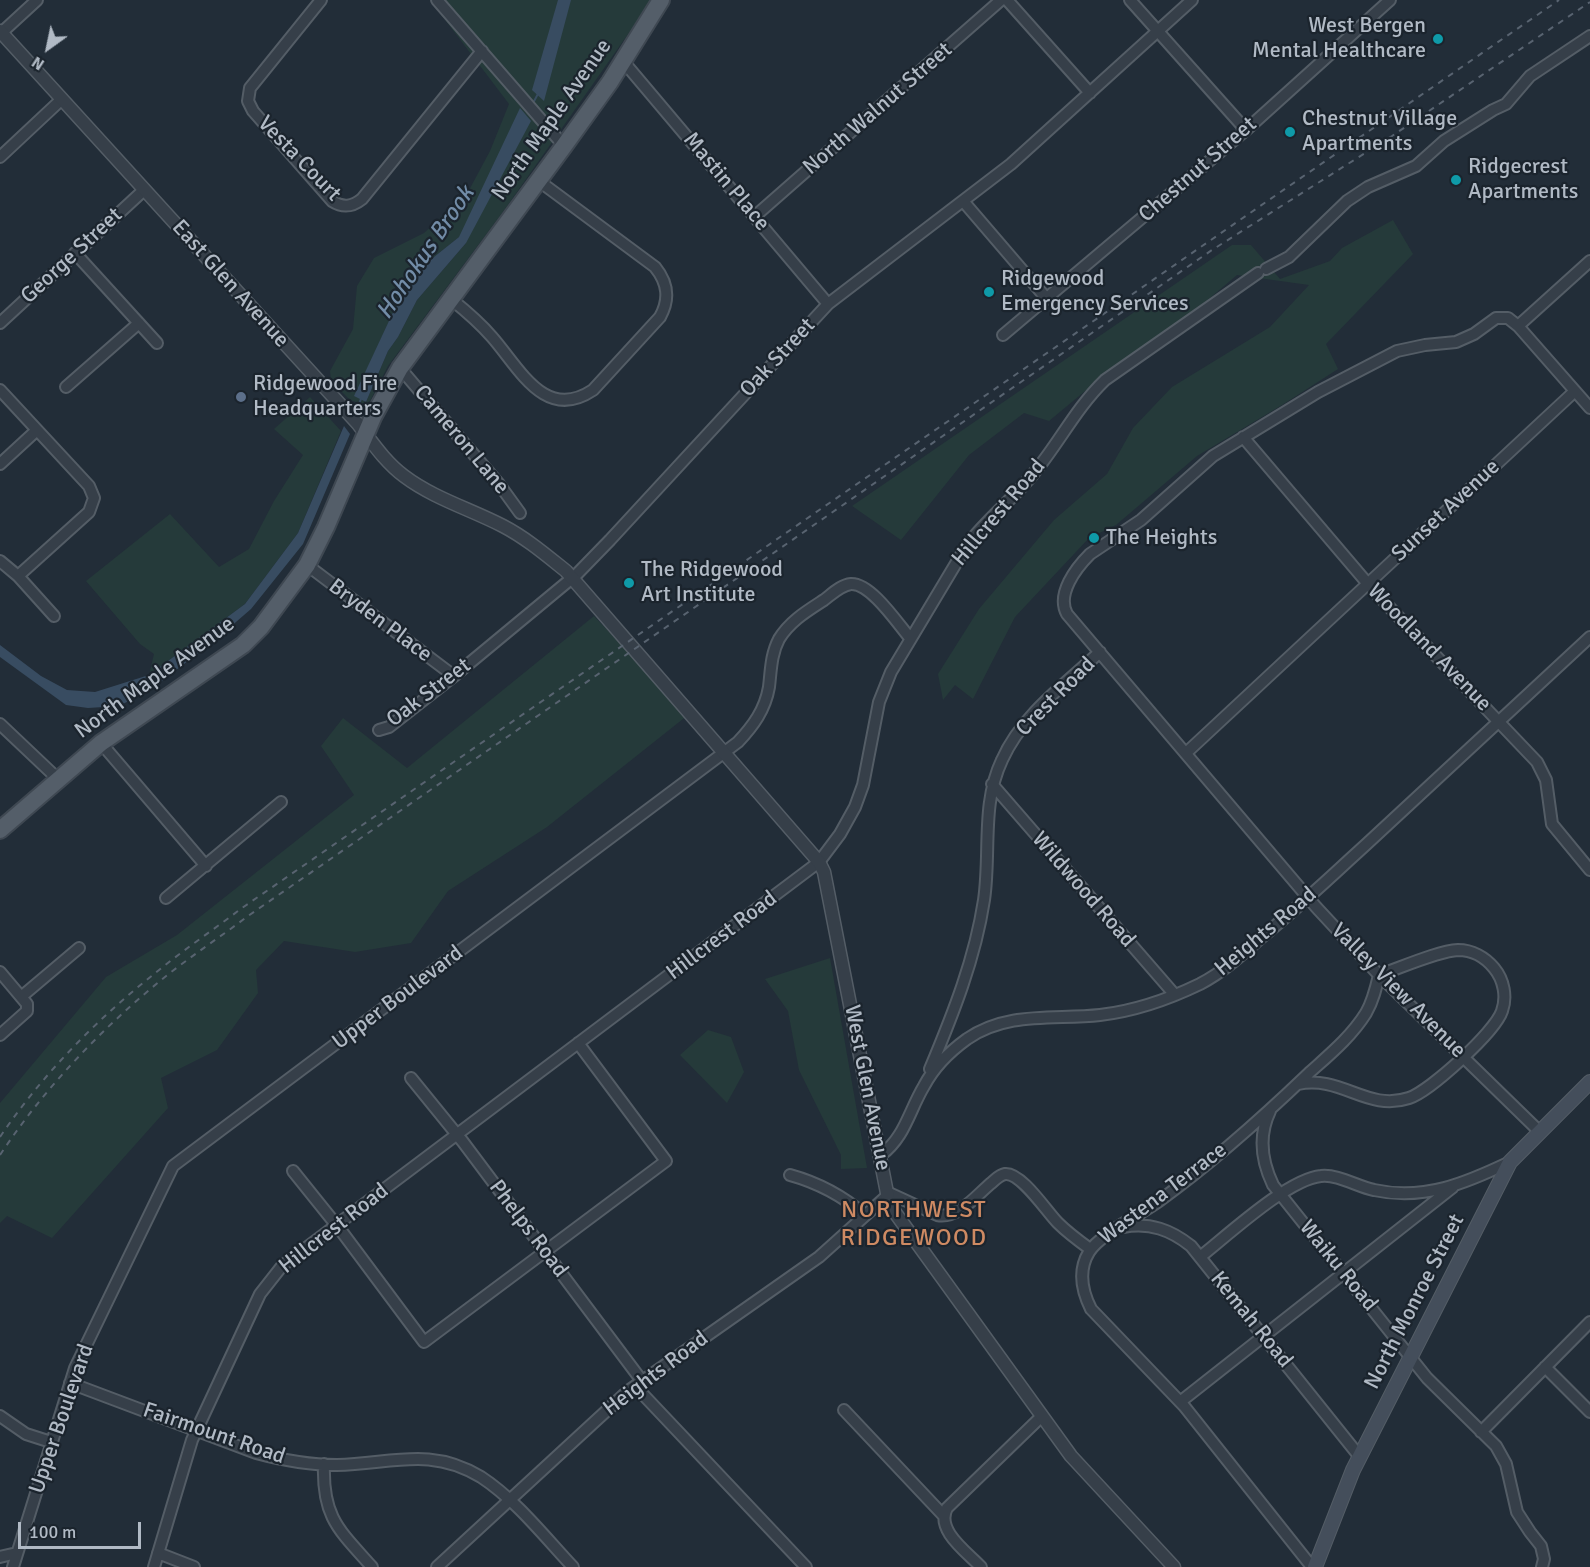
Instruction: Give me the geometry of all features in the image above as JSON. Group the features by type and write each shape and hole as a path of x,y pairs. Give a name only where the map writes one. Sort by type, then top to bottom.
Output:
{"main road":[{"name":"North Maple Avenue","path":"0,830 101,743 243,645 261,627 307,565 326,527 362,429 400,368 564,146 623,61 661,0"},
{"name":"North Monroe Street","path":"1314,1567 1360,1456 1510,1162 1590,1082"}],"street":[{"path":"0,32 37,0"},
{"name":"Vesta Court","path":"321,0 250,88 248,101 253,111 337,204 351,206 362,199 482,51"},
{"path":"437,0 564,146"},
{"name":"North Walnut Street","path":"754,217 1001,0"},
{"path":"1007,0 1090,93"},
{"path":"1130,0 1246,130"},
{"name":"Oak Street","path":"379,730 389,727 454,676 572,578 610,540 828,304 1011,164 1192,0"},
{"name":"Chestnut Street","path":"1003,335 1246,130 1390,0"},
{"name":"East Glen Avenue","path":"0,32 404,476 448,501 504,526 522,537 572,578 638,652"},
{"name":"Hillcrest Road","path":"154,1567 196,1431 260,1294 282,1266 819,862 840,834 855,807 863,785 879,702 891,672 910,638 967,545 1034,473 1094,391 1117,371 1262,271 1289,257 1347,201 1368,187 1416,166 1444,141 1492,110 1506,104 1530,76 1590,36"},
{"name":"Mastin Place","path":"623,61 828,304"},
{"path":"0,157 62,99"},
{"path":"451,299 491,336 538,391 555,399 566,401 584,396 593,390 660,317 664,309 667,290 661,274 655,267 539,181"},
{"name":"George Street","path":"0,323 144,190"},
{"path":"963,201 1047,299"},
{"path":"75,253 157,343"},
{"path":"1590,261 1518,326 1590,408"},
{"name":"Crest Road","path":"924,1084 962,990 977,938 987,871 988,810 992,784 1009,746 1026,721 1100,652 1064,607 1065,591 1083,561 1098,547 1142,520 1203,463 1318,392 1397,351 1418,345 1456,342 1474,334 1496,318 1513,320 1518,326"},
{"path":"66,387 139,323"},
{"name":"Cameron Lane","path":"400,368 499,484 520,513"},
{"path":"0,390 89,486 94,498 89,512 18,576"},
{"name":"Sunset Avenue","path":"1186,753 1575,391"},
{"path":"0,464 37,430"},
{"name":"Woodland Avenue","path":"1243,437 1368,584 1537,762 1543,771 1548,790 1549,816 1552,824 1590,870"},
{"path":"0,561 18,576 54,616"},
{"name":"Bryden Place","path":"307,565 454,676"},
{"name":"Upper Boulevard","path":"13,1567 75,1368 173,1166 738,742 759,715 768,688 774,650 787,628 795,620 843,586 858,585 869,591 910,638"},
{"name":"Heights Road","path":"881,1155 897,1141 924,1084 934,1070 970,1037 1000,1023 1033,1017 1074,1017 1121,1012 1175,995 1219,973 1309,898 1590,638"},
{"name":"West Glen Avenue","path":"638,652 819,862 825,872 887,1194 893,1210 1071,1456 1174,1567"},
{"name":"Valley View Avenue","path":"1100,652 1309,898 1379,975 1540,1132"},
{"path":"0,724 58,779"},
{"path":"101,743 206,866"},
{"name":"Wildwood Road","path":"992,784 1175,995"},
{"path":"166,898 281,802"},
{"path":"21,997 79,948"},
{"path":"1298,1084 1328,1083 1372,1100 1396,1101 1408,1098 1429,1087 1463,1056 1489,1031 1502,1011 1503,986 1495,969 1471,952 1451,951 1379,975"},
{"path":"0,972 27,1004 27,1011 0,1035"},
{"name":"Wastena Terrace","path":"1314,1567 1180,1402 1091,1309 1083,1290 1083,1268 1090,1249 1179,1186 1298,1084 1353,1030 1372,1000 1379,975"},
{"path":"293,1171 337,1224 424,1342 666,1161 578,1043"},
{"name":"Phelps Road","path":"411,1078 457,1134 545,1251 638,1383 806,1567"},
{"name":"Waiku Road","path":"1271,1108 1264,1124 1262,1150 1267,1172 1281,1195 1427,1378 1496,1446 1506,1464 1517,1512 1544,1552 1542,1567"},
{"path":"1200,1257 1281,1195 1308,1179 1322,1176 1368,1189 1413,1194 1453,1187 1510,1162"},
{"path":"887,1194 944,1217 958,1211 999,1176 1009,1174 1015,1176 1029,1189 1068,1233 1090,1249"},
{"path":"790,1175 834,1192 865,1215"},
{"path":"1180,1402 1453,1187"},
{"name":"Heights Road","path":"437,1567 638,1383 819,1257 887,1194"},
{"name":"Kemah Road","path":"1117,1229 1136,1225 1160,1228 1182,1238 1200,1257 1360,1456"},
{"path":"1481,1431 1590,1322"},
{"path":"1545,1367 1590,1412"},
{"name":"Fairmount Road","path":"70,1383 256,1453 300,1463 338,1465 403,1458 449,1463 478,1476 510,1500 573,1567"},
{"path":"843,1410 944,1516"},
{"path":"0,1416 26,1434 51,1442"},
{"path":"981,1567 948,1532 944,1522 947,1508 1042,1416"},
{"path":"324,1464 325,1495 332,1520 372,1567"},
{"path":"0,1557 17,1553"},
{"path":"158,1553 194,1567"}],"green space":[{"path":"430,0 652,0 505,209 388,366 370,401 364,405 350,400 331,381 330,371 353,329 357,286 374,258 424,233 468,192 490,151 509,104","holes":["459,237 466,243 417,300 388,351 366,402 355,396 395,308 429,261"]},
{"path":"1393,220 1413,254 1326,344 1338,369 1197,456 1116,525 1089,538 1015,617 973,699 955,685 943,700 938,674 979,609 1054,520 1107,474 1133,428 1172,387 1270,327 1309,285 1237,275 1197,309 1108,372 1049,421 1024,413 969,455 901,540 852,506 1232,245 1251,245 1280,279 1330,261 1342,248"},
{"path":"310,397 341,431 298,533 245,604 149,675 154,654 140,644 86,581 170,514 219,567 249,549 274,501 303,455 274,429"},
{"path":"594,616 688,715 547,827 448,891 411,943 355,952 284,941 256,970 258,993 217,1050 161,1078 168,1108 52,1238 7,1216 0,1223 0,1103 106,977 177,935 354,795 321,746 343,718 407,768"},
{"path":"830,958 867,1168 841,1169 841,1155 799,1070 788,1011 765,979"},
{"path":"708,1030 731,1037 744,1072 727,1103 680,1055"}],"water":[{"path":"558,0 571,0 544,101 532,90"},
{"name":"Hohokus Brook","path":"520,108 531,121 466,243 417,300 388,351 366,402 354,396 395,308 429,261 459,237"},
{"path":"344,426 350,434 303,544 251,609 214,641 150,690 119,706 88,708 66,705 0,657 0,645 41,676 67,690 95,692 149,675 245,604 298,533"}],"waterway":[{"name":"Hohokus Brook","path":"533,103 539,92"},
{"name":"Hohokus Brook","path":"355,413 361,399"}],"railway":[{"path":"0,1137 51,1071 111,1010 154,974 242,908 1559,0"},
{"path":"0,1155 53,1085 115,1020 171,973 248,916 1212,250 1392,136 1590,2"}],"place":[{"name":"West Bergen Mental Healthcare","path":"1438,39"},
{"name":"Chestnut Village Apartments","path":"1290,132"},
{"name":"Ridgecrest Apartments","path":"1456,180"},
{"name":"Ridgewood Emergency Services","path":"989,292"},
{"name":"Ridgewood Fire Headquarters","path":"241,397"},
{"name":"The Heights","path":"1094,538"},
{"name":"The Ridgewood Art Institute","path":"629,583"}],"district":[{"name":"NORTHWEST RIDGEWOOD","path":"914,1225"}]}
